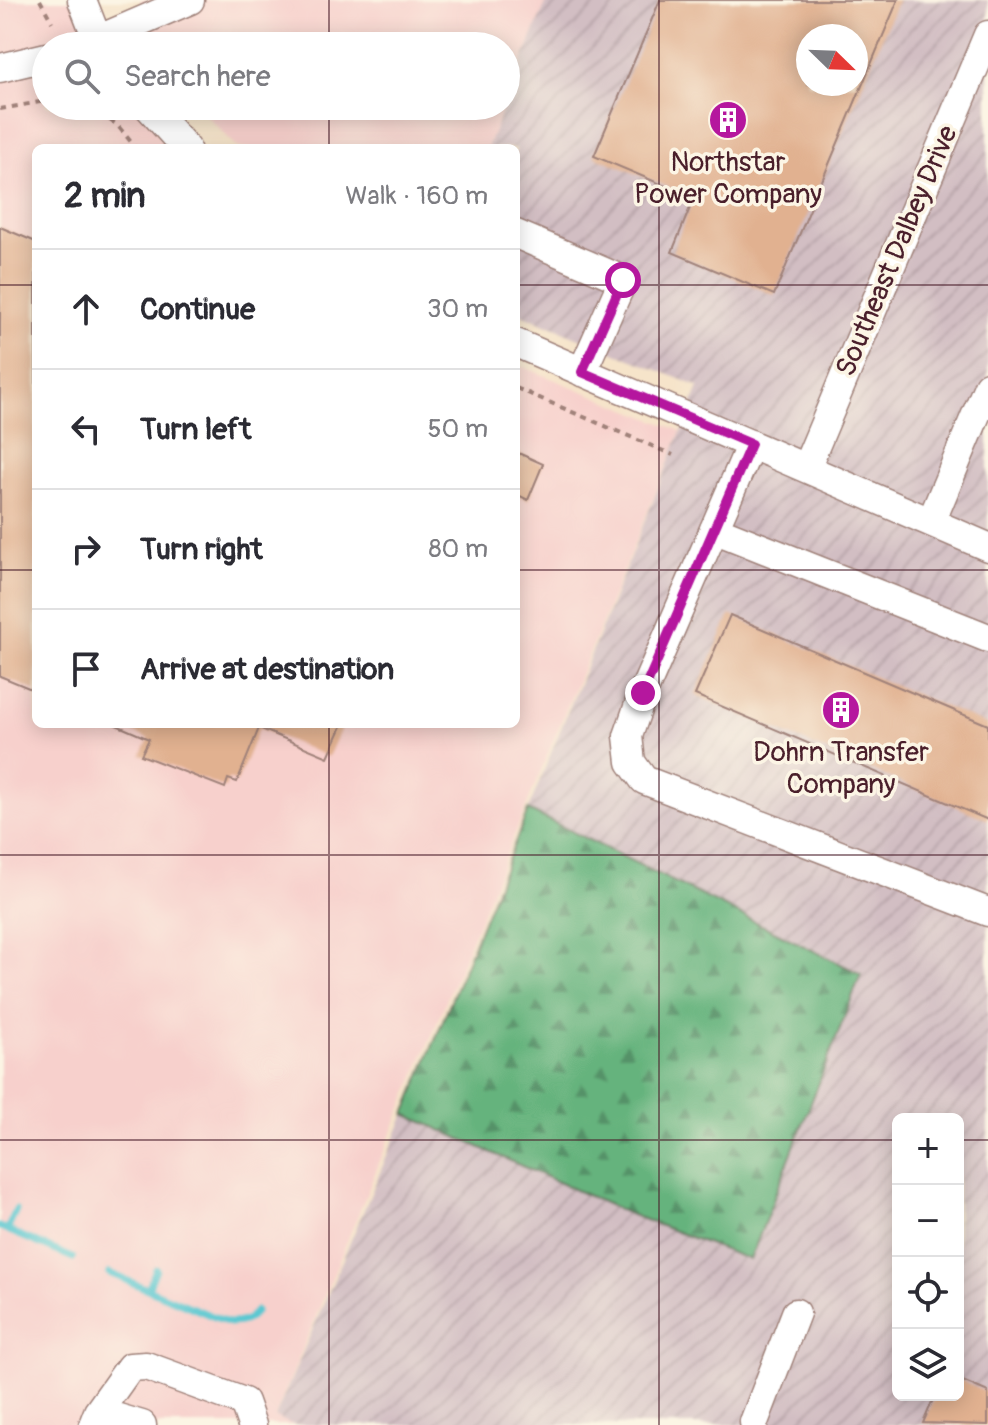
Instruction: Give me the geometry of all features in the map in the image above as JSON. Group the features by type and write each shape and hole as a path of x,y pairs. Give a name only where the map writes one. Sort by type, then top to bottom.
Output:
{"street":[{"path":"82,0 91,32"},
{"path":"122,32 190,0"},
{"name":"Southeast Dalbey Drive","path":"806,468 988,35"},
{"path":"0,68 32,60"},
{"path":"161,120 182,144"},
{"path":"520,236 623,280 582,372"},
{"path":"520,345 988,547"},
{"path":"931,522 988,386"},
{"path":"751,444 643,693 628,736 631,762 644,780 988,912"},
{"path":"714,529 988,638"},
{"path":"756,1424 796,1313"},
{"path":"142,1425 96,1419 130,1367 146,1366 244,1402 252,1425"}],"path":[{"path":"40,0 52,22"},
{"path":"0,109 32,103"},
{"path":"110,120 133,144"},
{"path":"520,390 673,455"}],"shaded area":[{"path":"0,0 70,0 91,32 32,32 32,120 149,120 164,144 32,144 32,728 520,728 520,366 681,431 275,1416 296,1425 0,1425"},
{"path":"140,0 547,0 520,67 520,32 154,32"},
{"path":"547,0 988,0 988,1425 294,1425 275,1417 405,1114 627,1213 750,1260 861,973 528,810 699,387 520,314 520,144 489,144 498,120 520,120 520,67"},
{"path":"211,120 498,120 489,144 234,144"}],"green space":[{"path":"528,810 861,974 750,1260 627,1213 405,1114"}],"building":[{"name":"Northstar Power Company","path":"660,0 898,0 868,71 868,24 796,24 796,96 858,96 774,295 672,252 694,198 594,156"},
{"path":"0,227 32,240 32,689 0,676"},
{"path":"520,454 543,464 528,500 520,496"},
{"name":"Dohrn Transfer Company","path":"730,615 988,725 988,820 695,695"},
{"path":"123,728 259,728 237,782 228,779 225,788 141,755 149,739"},
{"path":"259,728 341,728 328,757"},
{"path":"964,1382 988,1392 988,1425 923,1423 932,1401 964,1401"}],"waterway":[{"path":"7,1230 16,1210"},
{"path":"0,1227 73,1258"},
{"path":"148,1289 156,1269"},
{"path":"109,1273 229,1323 244,1321 256,1311"}],"place":[{"name":"Northstar Power Company","path":"728,120"},
{"name":"Dohrn Transfer Company","path":"841,710"}],"route":[{"path":"623,280 582,372 751,444 643,693"}]}
